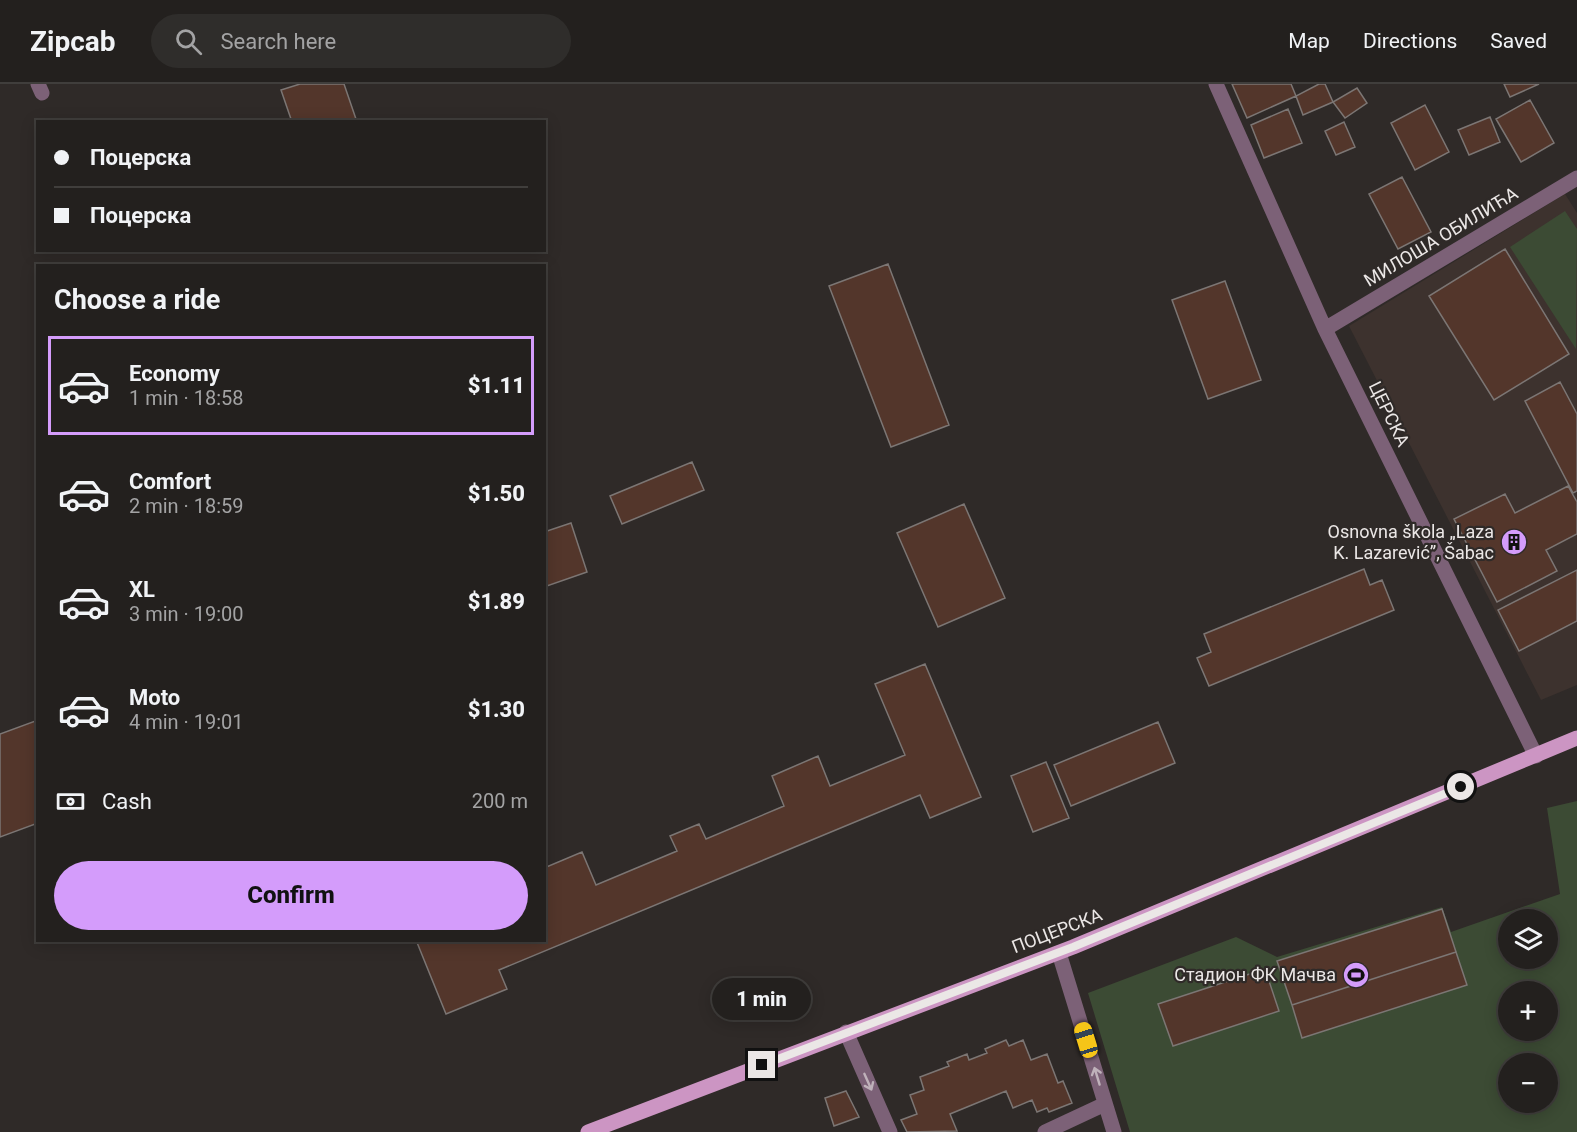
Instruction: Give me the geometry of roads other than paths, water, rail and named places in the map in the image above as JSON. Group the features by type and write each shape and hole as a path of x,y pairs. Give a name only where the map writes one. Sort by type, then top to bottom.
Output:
{"main road":[{"name":"ПОЦЕРСКА","path":"588,1132 846,1032 1059,953 1577,738"}],"street":[{"name":"ЦЕРСКА","path":"1216,84 1325,329 1536,756"},
{"name":"МИЛОША ОБИЛИЋА","path":"1325,329 1577,178"},
{"path":"1059,953 1114,1132"},
{"path":"846,1032 890,1132"},
{"path":"1045,1132 1105,1104"}],"place":[{"name":"Osnovna škola „Laza K. Lazarević”, Šabac","path":"1514,542"},
{"name":"Стадион ФК Мачва","path":"1356,975"}]}
